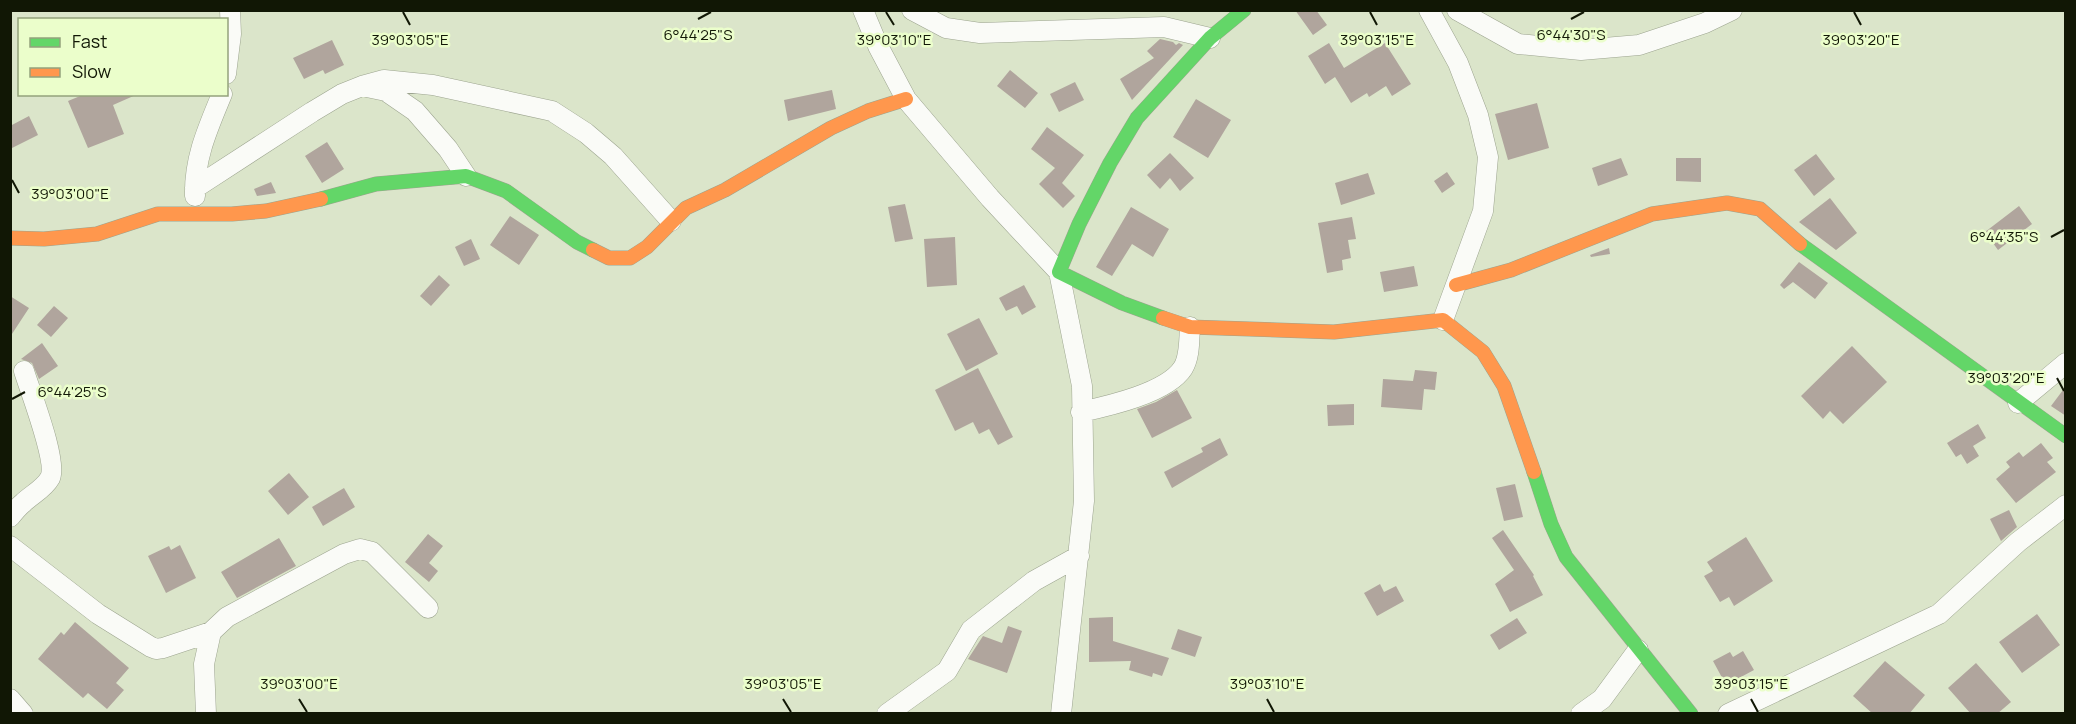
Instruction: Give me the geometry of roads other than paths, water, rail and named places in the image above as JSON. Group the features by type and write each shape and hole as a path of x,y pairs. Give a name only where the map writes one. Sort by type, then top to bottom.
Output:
{"street":[{"path":"228,58 231,34 230,10"},
{"path":"862,10 882,56 906,99 990,198 1059,272 1122,303 1190,327 1334,332 1443,320 1483,352 1504,386 1551,524 1566,557 1691,714"},
{"path":"912,10 946,28 980,33 1164,27 1210,38"},
{"path":"1061,714 1084,501 1082,386 1059,272 1079,224 1110,163 1137,118 1210,38 1244,10"},
{"path":"1429,10 1458,63 1478,115 1488,158 1483,211 1443,320"},
{"path":"1457,10 1518,44 1581,50 1639,45 1705,23 1732,10"},
{"path":"195,188 342,94 384,80 434,85 552,111 586,133 613,156 670,221"},
{"path":"362,86 386,91 415,111 448,149 466,176"},
{"path":"196,213 195,188 200,151 221,96"},
{"path":"10,238 44,239 97,234 158,214 232,214 266,211 316,201 376,184 466,176 506,191 577,242 609,258 630,258 647,247 670,221 686,208 725,190 831,128 868,111 906,99"},
{"path":"1456,285 1510,270 1652,214 1727,202 1760,209 1794,239 2066,436"},
{"path":"1081,412 1131,399 1166,383 1183,369 1188,354 1190,327"},
{"path":"2018,403 2066,363"},
{"path":"10,517 21,504 44,486 51,476 52,462 24,371"},
{"path":"1728,714 1939,614 2018,542 2066,505"},
{"path":"10,546 98,614 156,649 211,632 227,617 344,555 360,549 372,552 428,608"},
{"path":"888,714 947,671 971,630 1034,581 1079,556"},
{"path":"206,714 204,664 211,632"},
{"path":"1581,714 1602,699 1638,650"},
{"path":"10,699 23,714"}]}
